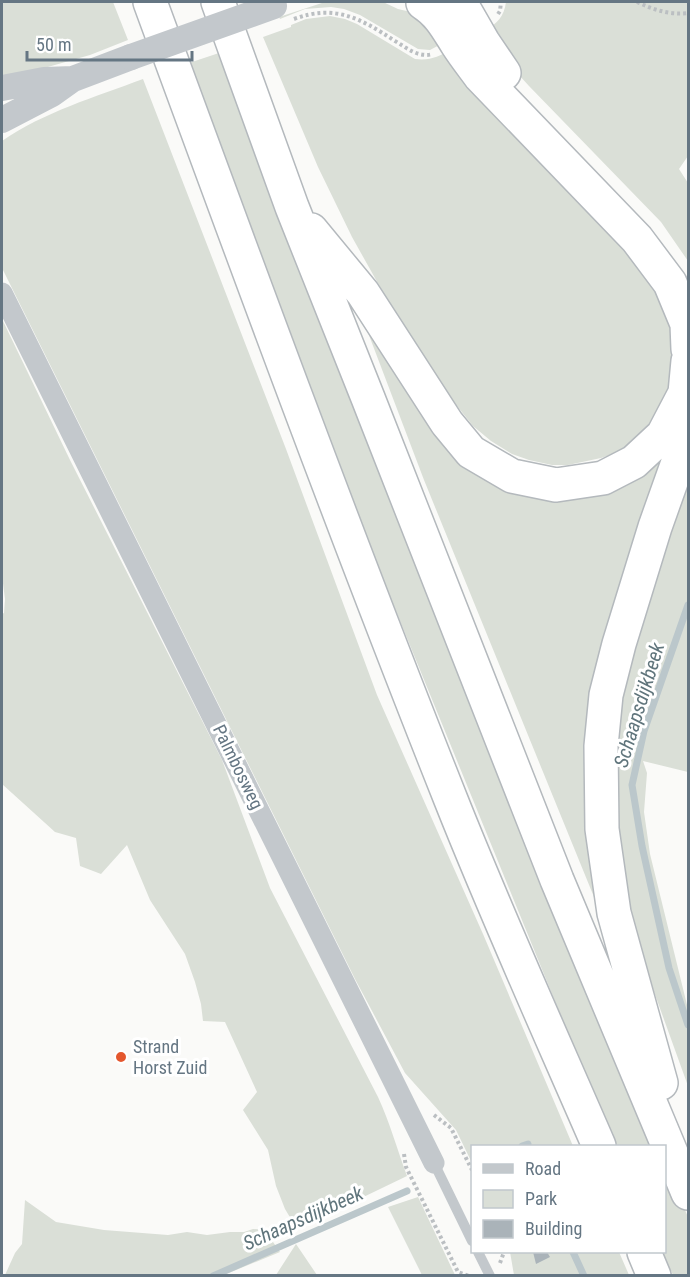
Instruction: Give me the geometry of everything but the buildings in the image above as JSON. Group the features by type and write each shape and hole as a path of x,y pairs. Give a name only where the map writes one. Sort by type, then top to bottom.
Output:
{"highway":[{"path":"150,2 279,354 451,801 598,1145"},
{"path":"218,2 292,207 556,880 688,1191"},
{"path":"460,2 466,36 480,76 637,239 670,283 687,324 688,349"},
{"path":"423,3 446,24 492,56 516,88 670,253 688,276"},
{"path":"292,207 363,293 447,423 471,452 512,476 556,485 603,478 634,462 663,435 685,393 688,361"},
{"path":"688,434 655,527 619,644 606,695 601,747 602,829 614,913 688,1191"},
{"path":"645,1253 654,1275"}],"street":[{"path":"2,120 52,94 73,79 131,57 284,6"},
{"path":"2,88 44,80 73,79"},
{"name":"Palmbosweg","path":"2,293 434,1163"}],"lane":[{"name":"Palmbosweg","path":"434,1163 471,1239"},
{"path":"479,1253 490,1275"}],"path":[{"path":"284,6 308,14 323,12 346,15 423,56 432,55 494,19 500,11 501,2"},
{"path":"638,2 656,10 688,13"},
{"path":"403,1144 406,1167 458,1272 469,1275"}],"green space":[{"path":"2,2 113,2 128,40 90,55 2,80"},
{"path":"325,2 383,2 415,13 447,41 430,50 418,49 360,15 331,7 305,9 280,19 279,17"},
{"path":"506,2 688,2 688,156 679,169 688,183 688,261 661,222 498,52 485,31 499,19 504,12"},
{"path":"330,16 357,24 415,59 430,59 452,50 652,266 678,345 671,389 656,417 629,445 601,458 568,465 552,465 529,460 512,454 473,426 438,382 408,337 352,237 318,167 263,37 306,19"},
{"path":"219,53 657,1145 614,1145 385,584 189,63"},
{"path":"143,79 286,449 377,695 483,934 573,1145 471,1145 471,1161 456,1130 405,1073 355,979 2,268 2,141 52,113"},
{"path":"348,280 442,431 565,492 682,426 605,656 616,951 424,480"},
{"path":"2,319 70,460 222,760 270,888 378,1097 407,1176 297,1229 285,1209 276,1186 268,1150 243,1110 257,1092 225,1022 203,1021 201,1004 185,954 150,900 127,845 101,874 80,866 76,838 55,832 2,784 2,614 5,599 2,576"},
{"path":"688,480 688,772 643,761 647,773 644,812 650,854 688,1009 688,1086 637,938 616,847 613,797 621,695 637,632"},
{"path":"666,1166 688,1217 688,1275 673,1275 662,1253 666,1253"},
{"path":"418,1197 455,1275 422,1275 388,1207"},
{"path":"25,1200 56,1222 104,1230 168,1235 187,1232 207,1235 244,1232 253,1229 269,1230 280,1252 224,1275 5,1275 15,1253 22,1244"},
{"path":"296,1244 317,1275 276,1275"},
{"path":"510,1253 619,1253 629,1275 514,1275"}],"waterway":[{"name":"Schaapsdijkbeek","path":"688,605 644,731 632,785 642,846 669,968 688,1025"},
{"name":"Schaapsdijkbeek","path":"213,1276 407,1191"},
{"path":"573,1253 584,1276"}],"place":[{"name":"Strand Horst Zuid","path":"121,1057"}]}
